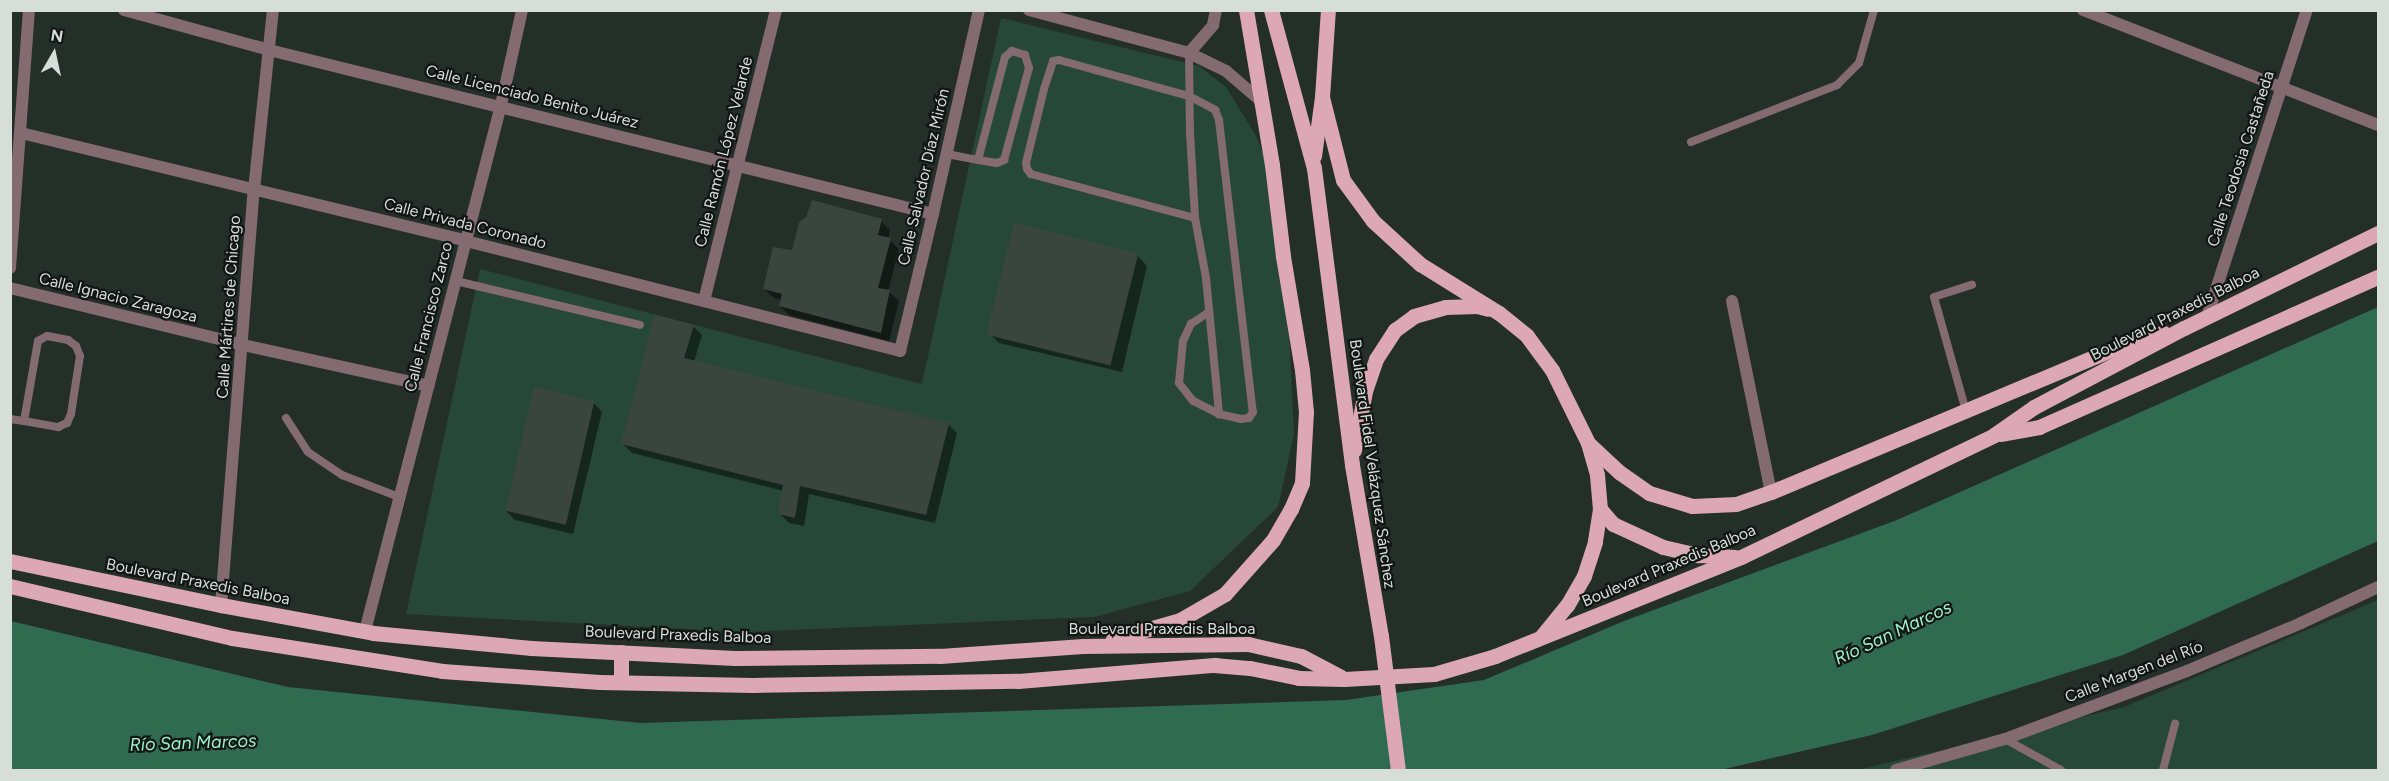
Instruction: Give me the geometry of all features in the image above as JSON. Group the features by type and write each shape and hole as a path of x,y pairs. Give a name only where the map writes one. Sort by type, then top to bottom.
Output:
{"main road":[{"path":"1083,646 1180,620 1225,594 1273,540 1291,509 1302,483 1305,446 1304,391 1262,102 1246,10"},
{"name":"Boulevard Fidel Velázquez Sánchez","path":"1271,10 1313,162 1352,465 1380,636 1398,771"},
{"name":"Boulevard Fidel Velázquez Sánchez","path":"1313,162 1322,97 1328,10"},
{"path":"1322,97 1343,180 1373,221 1420,264 1499,313 1527,336 1552,370 1588,443 1597,475 1600,509 1584,576 1567,605 1540,639"},
{"name":"Boulevard Praxedis Balboa","path":"10,586 232,638 442,671 621,682 753,685 1018,681 1214,665 1250,668 1299,678 1344,679 1434,674 1495,656 1540,639 1741,557 1994,435 2034,407 2184,328 2379,232"},
{"name":"Boulevard Praxedis Balboa","path":"1994,435 2040,427 2379,277"},
{"path":"1352,465 1365,391 1376,359 1395,330 1414,316 1445,307 1477,306 1499,313"},
{"path":"1588,443 1619,472 1649,493 1692,506 1736,504 1771,492 2139,338 2184,328"},
{"path":"1600,509 1613,524 1664,547 1699,555 1741,557"},
{"name":"Boulevard Praxedis Balboa","path":"10,561 365,632 531,648 735,658 940,656 1083,646 1248,644 1301,656 1344,679"},
{"path":"621,652 621,682"}],"street":[{"path":"10,268 29,10"},
{"name":"Calle Licenciado Benito Juárez","path":"124,10 269,50 501,105 933,214"},
{"name":"Calle Mártires de Chicago","path":"221,605 254,190 273,10"},
{"name":"Calle Francisco Zarco","path":"365,632 501,105 522,10"},
{"name":"Calle Ramón López Velarde","path":"704,301 776,10"},
{"name":"Calle Salvador Díaz Mirón","path":"900,351 979,10"},
{"path":"1029,10 1190,53 1226,71 1262,102"},
{"path":"1190,53 1213,25 1216,10"},
{"path":"2083,10 2379,125"},
{"name":"Calle Teodosia Castañeda","path":"2207,317 2307,10"},
{"name":"Calle Privada Coronado","path":"21,133 466,241 900,351"},
{"name":"Calle Ignacio Zaragoza","path":"10,288 243,345 429,386"},
{"path":"1732,301 1771,492"},
{"name":"Calle Margen del Río","path":"1896,771 2005,739 2187,671 2379,587"}],"lane":[{"path":"1691,142 1837,85 1859,63 1874,10"},
{"path":"947,154 978,160 997,163 1004,160 1029,68 1025,56 1012,51 1005,57 978,160"},
{"path":"1190,53 1189,96 1195,218 1209,312 1219,414"},
{"path":"1195,218 1031,174 1026,163 1049,66 1053,61 1059,60 1189,96 1208,104 1215,110 1219,120 1253,412 1249,418 1241,419 1219,414 1193,401 1179,383 1183,341 1191,324 1209,312"},
{"path":"456,281 640,325"},
{"path":"1966,411 1934,297 1972,285"},
{"path":"10,419 58,427 67,423 71,414 80,356 76,346 68,340 47,336 38,341 24,421"},
{"path":"286,418 308,452 325,464 342,475 399,497"},
{"path":"2163,771 2175,724"},
{"path":"2005,739 2061,771"}],"shaded area":[{"path":"1001,18 1199,66 1226,87 1256,136 1267,163 1288,311 1294,434 1278,507 1190,591 1094,617 744,632 406,614 480,269 922,384"},
{"path":"2378,600 2378,770 1857,770 2124,707"}],"water":[{"name":"Río San Marcos","path":"2378,307 2378,541 2123,655 1872,735 1720,770 11,770 11,621 288,687 641,723 1346,700 1484,680 1624,621 1897,520"}],"building":[{"path":"812,200 882,219 878,235 891,238 878,288 890,290 881,333 779,306 782,294 763,289 773,247 792,250 799,222 806,217"},
{"path":"1014,223 1138,254 1110,366 986,335"},
{"path":"655,315 694,325 684,358 949,423 926,515 800,486 795,518 778,514 783,485 621,444"},
{"path":"534,387 594,401 566,525 505,511"}]}
